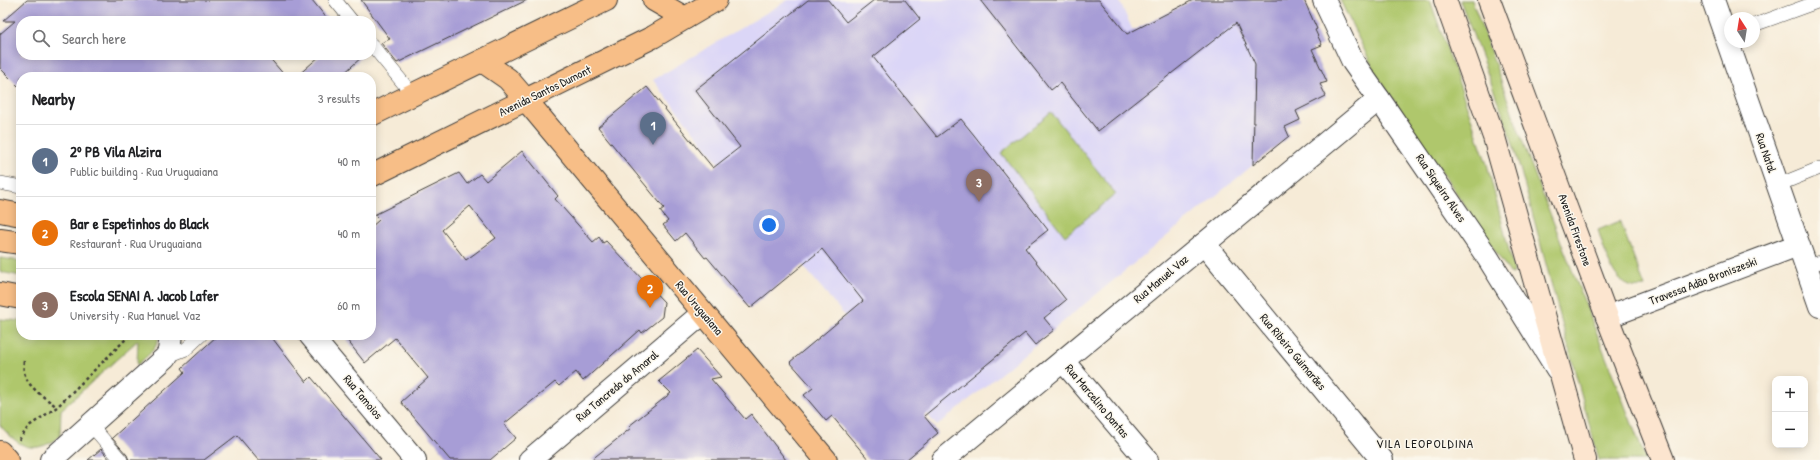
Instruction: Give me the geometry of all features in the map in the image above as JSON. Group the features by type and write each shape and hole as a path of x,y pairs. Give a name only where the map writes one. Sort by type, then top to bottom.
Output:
{"main road":[{"path":"376,113 482,61 569,9 606,0"},
{"path":"654,0 685,18"},
{"name":"Avenida Santos Dumont","path":"376,174 653,37 716,0"},
{"path":"1445,0 1494,137 1585,460"},
{"name":"Avenida Firestone","path":"1489,0 1607,316 1663,460"},
{"name":"Rua Uruguaiana","path":"482,61 508,79 826,460"},
{"path":"0,211 16,214"},
{"path":"0,240 16,242"},
{"path":"0,294 16,297"}],"street":[{"name":"Rua Siqueira Alves","path":"1324,0 1353,62 1488,258 1560,375"},
{"name":"Rua Natal","path":"1715,0 1724,24"},
{"name":"Rua Natal","path":"1732,48 1798,245 1813,264 1820,306"},
{"name":"Rua Manuel Vaz","path":"943,460 1379,99"},
{"name":"Rua Ribeiro Guimarães","path":"1204,244 1382,460"},
{"name":"Travessa Adão Broniszeski","path":"1607,316 1798,245"},
{"name":"Rua Tancredo do Amaral","path":"530,460 703,313"},
{"path":"51,460 166,357 169,351 170,340"},
{"name":"Rua Tamoios","path":"314,340 415,460"},
{"name":"Rua Marcelino Dantas","path":"1063,361 1147,460"}],"lane":[{"path":"335,0 348,16"},
{"path":"1760,23 1820,1"},
{"path":"376,50 413,95"},
{"path":"1778,186 1820,168"},
{"path":"0,183 16,186"},
{"path":"166,357 186,349 196,340"},
{"path":"91,425 121,460"}],"path":[{"path":"4,457 18,443 23,432 29,426 57,407 125,340"},
{"path":"24,361 24,377 34,390 57,407"}],"shaded area":[{"path":"788,0 1119,0 1133,31 1193,0 1224,0 1255,64 1253,165 937,426 739,189 653,80"}],"green space":[{"path":"1340,0 1430,0 1487,164 1514,270 1513,274 1510,273 1375,72"},
{"path":"1460,0 1472,0 1530,162 1646,460 1599,460 1509,131"},
{"path":"1051,112 1116,194 1065,236 1001,153"},
{"path":"1620,221 1645,287 1634,287 1625,284 1618,278 1608,260 1598,230"},
{"path":"0,258 16,260 16,275 0,272"},
{"path":"0,319 16,321 16,340 138,340 61,410 60,436 51,442 43,446 28,447 14,439 0,425"},
{"path":"138,340 158,340 154,348 137,365"}],"building":[{"path":"27,0 312,0 325,16 16,16 16,60 271,60 282,72 16,72 16,84 0,68 0,34 15,21 3,21"},
{"path":"361,0 527,0 397,63 381,43 390,39 376,20 376,16 373,16"},
{"path":"808,0 828,0 846,22 874,0 905,0 920,19 873,57 937,137 961,119 974,135 1048,230 1025,248 1066,300 1044,318 1054,330 1035,345 1025,333 924,416 938,433 906,460 869,460 832,416 826,421 804,395 813,388 790,362 863,301 822,249 750,308 707,257 705,258 685,233 676,241 663,225 668,221 660,211 664,208 598,127 647,87 713,168 740,147 695,90"},
{"path":"980,0 1099,0 1127,34 1193,0 1304,0 1317,29 1315,30 1322,45 1312,49 1327,82 1320,84 1326,96 1296,111 1300,120 1285,127 1289,136 1253,165 1255,64 1236,23 1098,131 1060,83 1051,90"},
{"path":"315,60 359,60 345,72 302,72"},
{"path":"522,151 558,196 555,199 593,242 599,237 603,243 606,241 664,302 662,317 642,333 640,330 583,381 576,372 559,386 555,382 504,424 516,438 490,460 450,460 401,402 428,378 395,338 365,363 347,340 376,340 376,223 379,220 376,217 376,214 459,173 467,184 480,174 486,181","holes":["470,206 496,238 466,260 442,230"]},
{"path":"213,340 274,340 306,382 311,377 381,460 258,460 237,435 204,460 129,460 127,455 112,438 185,372 182,368"},
{"path":"697,350 721,377 711,379 745,419 751,414 786,460 591,460 631,428 629,426 671,393 659,381"},
{"path":"101,449 110,460 88,460"}],"place":[{"name":"2º PB Vila Alzira","path":"653,145"},
{"name":"Escola SENAI A. Jacob Lafer","path":"979,202"},
{"name":"Bar e Espetinhos do Black","path":"650,308"}],"district":[{"name":"VILA LEOPOLDINA","path":"1425,443"}]}
